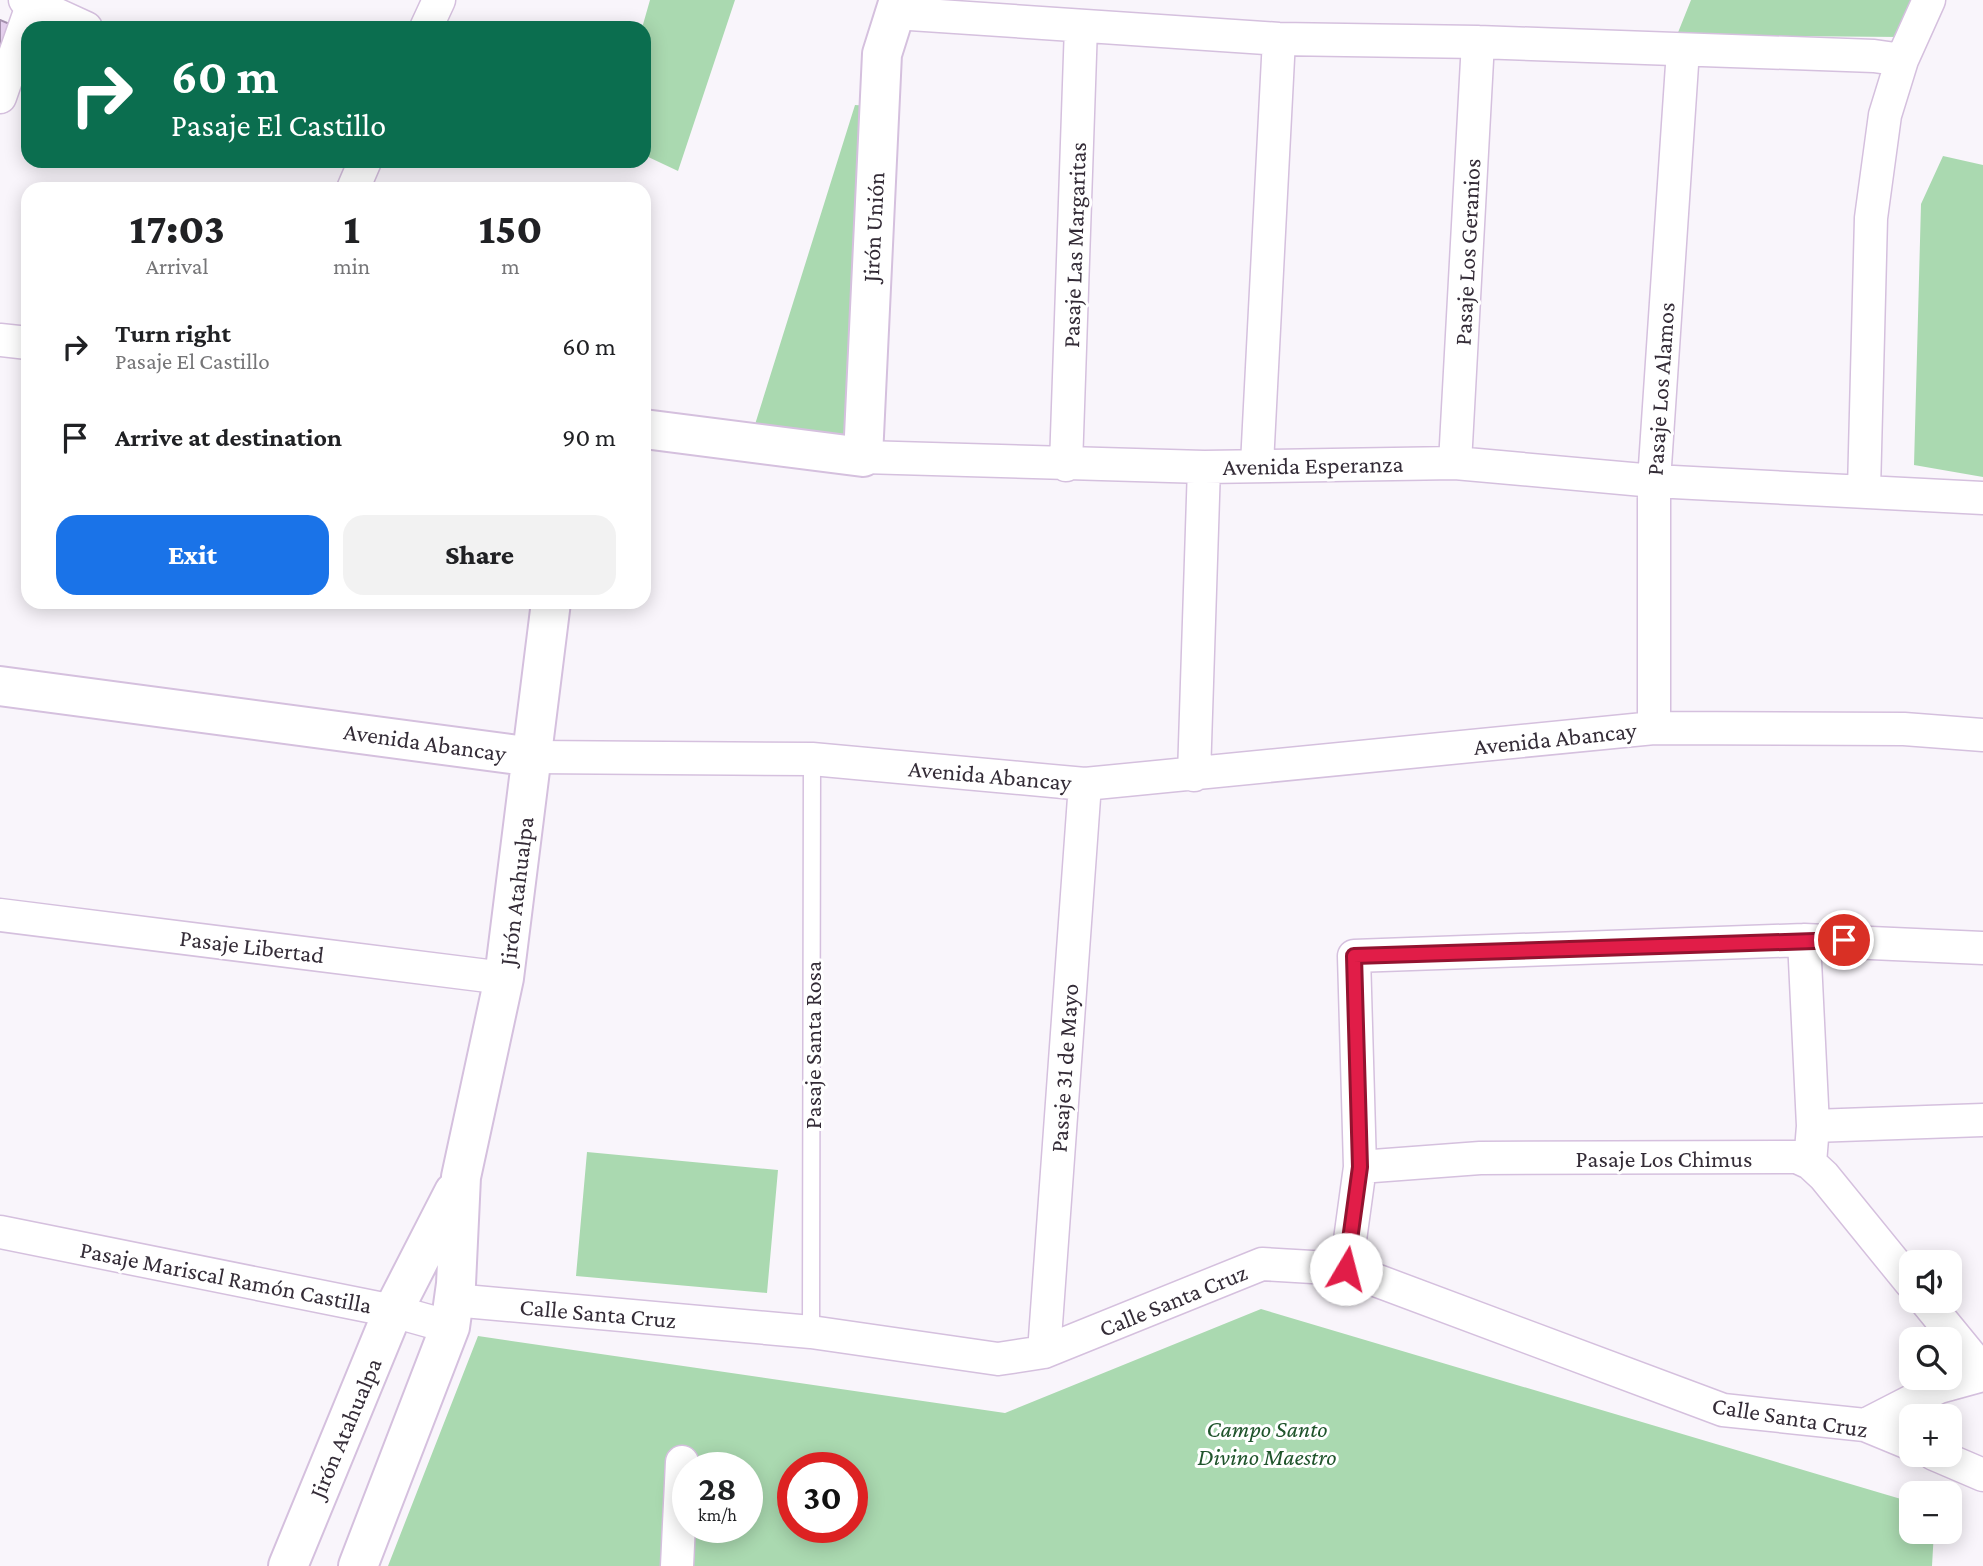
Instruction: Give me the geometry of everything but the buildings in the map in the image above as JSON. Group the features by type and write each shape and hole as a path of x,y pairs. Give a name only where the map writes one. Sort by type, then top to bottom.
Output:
{"main road":[{"name":"Jirón Unión","path":"863,457 882,54 897,6"},
{"name":"Avenida Esperanza","path":"651,430 863,457"},
{"name":"Jirón Atahualpa","path":"358,1566 452,1313 461,1177 505,978 550,609"},
{"name":"Avenida Abancay","path":"0,686 533,757"},
{"name":"Jirón Atahualpa","path":"288,1566 393,1311 461,1177"}],"street":[{"path":"429,21 439,0"},
{"path":"1864,490 1871,218 1885,116 1902,60 1929,0"},
{"path":"25,21 31,1 72,21"},
{"path":"897,6 1081,26 1279,38 1478,42 1874,56 1902,60"},
{"name":"Pasaje Las Margaritas","path":"1066,465 1081,26"},
{"path":"0,97 21,32"},
{"path":"1256,464 1279,38"},
{"name":"Pasaje Los Geranios","path":"1455,463 1478,42"},
{"name":"Pasaje Los Alamos","path":"1654,727 1654,481 1683,50"},
{"path":"0,340 21,342"},
{"name":"Avenida Esperanza","path":"863,457 1204,467 1256,464 1455,463 1654,481 1983,498"},
{"path":"1194,775 1204,467"},
{"name":"Avenida Abancay","path":"533,757 812,759 1084,784 1654,727 1903,729 1983,735"},
{"name":"Pasaje 31 de Mayo","path":"1044,1352 1084,784"},
{"name":"Pasaje Libertad","path":"0,915 505,978"},
{"path":"1804,940 1813,1126 1810,1164 1824,1176 1899,1268"},
{"path":"1346,1269 1360,1167 1354,956 1804,940 1983,948"},
{"path":"1813,1126 1983,1120"},
{"name":"Pasaje Los Chimus","path":"1360,1167 1480,1158 1797,1157 1810,1164"},
{"name":"Pasaje Mariscal Ramón Castilla","path":"0,1232 393,1311 452,1313"},
{"name":"Calle Santa Cruz","path":"452,1313 811,1332 998,1359 1044,1352 1262,1264 1346,1269 1723,1410 1865,1425 1899,1439"},
{"path":"1865,1425 1939,1387 1983,1373 1935,1313"},
{"path":"1962,1466 1983,1475"},
{"path":"677,1566 678,1543"}],"lane":[{"name":"Pasaje Santa Rosa","path":"811,1332 812,759"}],"green space":[{"path":"650,0 735,0 678,171 651,158 651,21 644,21"},
{"path":"1691,0 1924,0 1902,37 1677,35"},
{"path":"855,105 871,106 848,446 752,434"},
{"path":"1943,156 1983,165 1983,477 1914,465 1921,204"},
{"path":"587,1152 778,1170 767,1293 576,1276"},
{"name":"Campo Santo Divino Maestro","path":"1261,1309 1899,1498 1899,1544 1933,1544 1932,1566 388,1566 478,1336 1005,1413"}],"route":[{"path":"1346,1269 1360,1167 1354,956 1844,940"}]}
